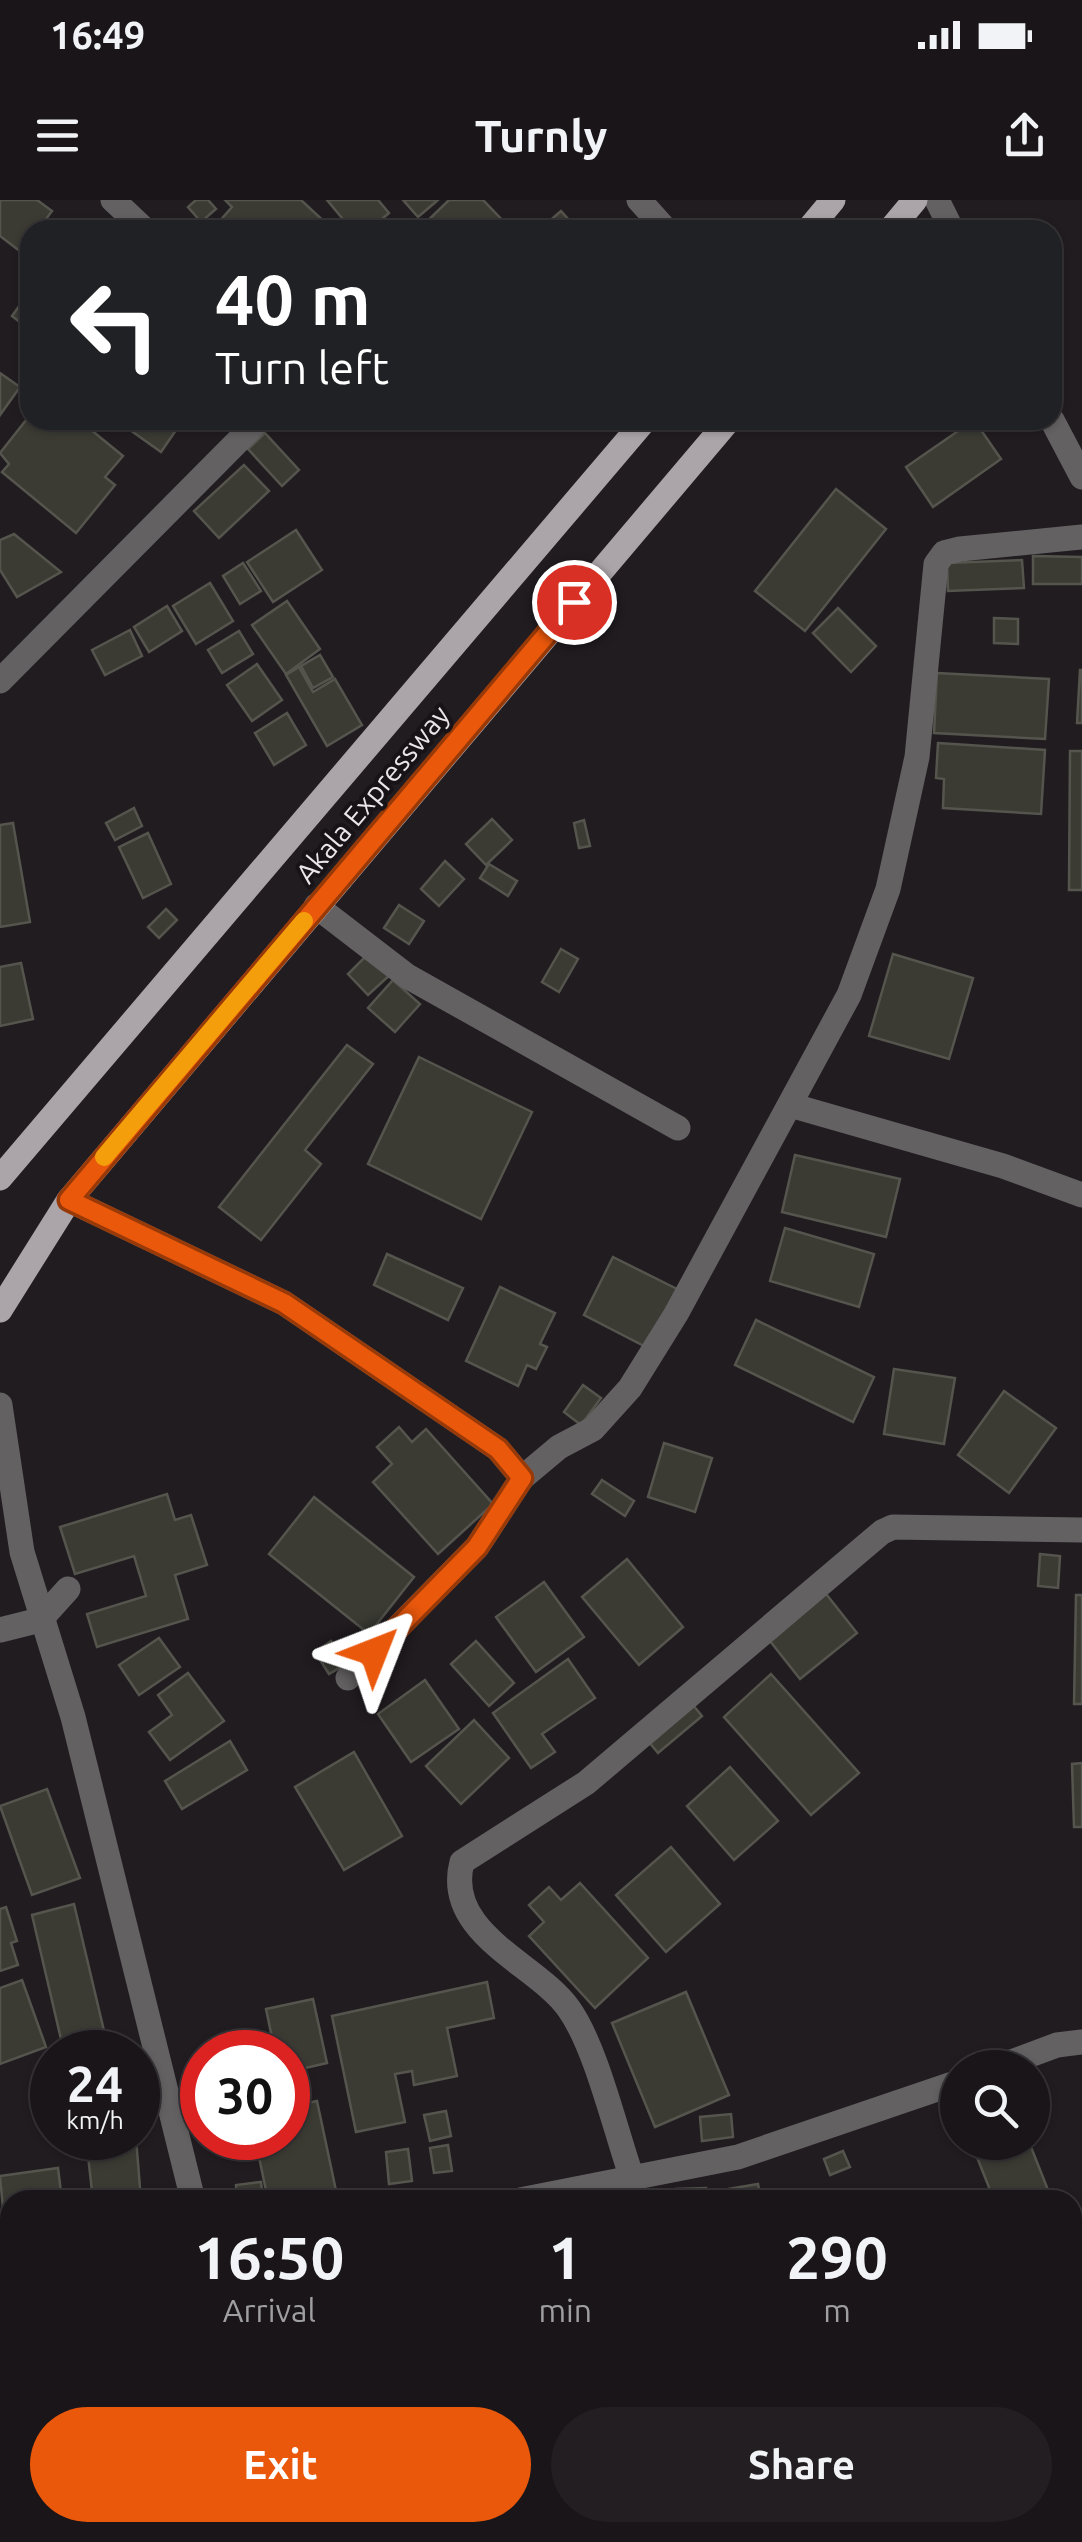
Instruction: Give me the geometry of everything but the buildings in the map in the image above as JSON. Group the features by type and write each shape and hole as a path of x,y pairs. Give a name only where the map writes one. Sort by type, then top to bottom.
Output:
{"main road":[{"path":"816,220 833,200"},
{"path":"898,220 915,200"},
{"name":"Akala Expressway","path":"0,1178 637,430"},
{"name":"Akala Expressway","path":"0,1310 69,1200 720,430"}],"street":[{"path":"113,200 134,220"},
{"path":"639,200 657,220"},
{"path":"0,681 249,430"},
{"path":"1057,430 1082,477"},
{"path":"348,1678 477,1547 522,1478 559,1447 593,1429 630,1388 676,1314 732,1204 849,995 888,889 918,757 936,564 944,553 960,549 1082,536"},
{"path":"316,906 407,976 678,1128"},
{"path":"790,1105 1003,1166 1082,1195"},
{"path":"69,1200 284,1303 498,1449 522,1478"},
{"path":"0,1405 22,1552 73,1717 191,2190"},
{"path":"632,2175 569,2008 488,1941 469,1910 458,1876 462,1862 586,1784 882,1532 893,1527 1082,1530"},
{"path":"0,1630 40,1620 68,1589"},
{"path":"1042,2050 1082,2042"},
{"path":"565,2190 738,2157 940,2088"}],"slow traffic":[{"path":"104,1157 304,921"}],"route":[{"path":"374,1652 477,1547 522,1478 498,1449 284,1303 69,1200 574,602"}]}
